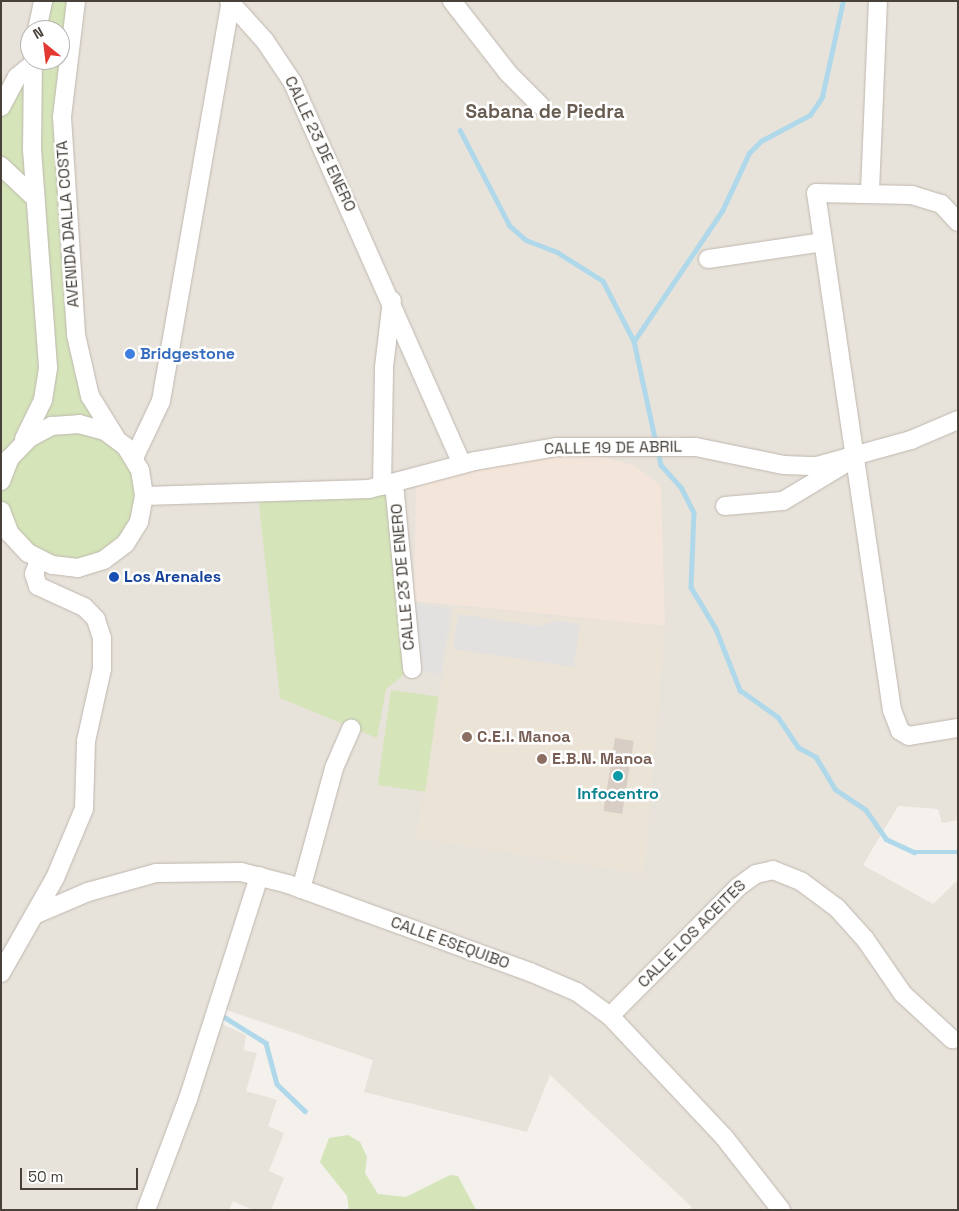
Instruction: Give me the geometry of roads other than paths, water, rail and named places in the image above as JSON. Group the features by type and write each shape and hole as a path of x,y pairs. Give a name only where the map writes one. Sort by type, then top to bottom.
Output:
{"street":[{"path":"39,20 43,1"},
{"name":"AVENIDA DALLA COSTA","path":"76,1 62,116 76,335 90,396 116,438"},
{"path":"452,1 508,73 540,105"},
{"path":"870,191 878,1"},
{"path":"134,458 161,402 229,2"},
{"name":"CALLE 23 DE ENERO","path":"229,2 265,41 293,83 392,300 462,464"},
{"path":"1,106 17,77 24,70"},
{"name":"AVENIDA DALLA COSTA","path":"1,481 10,456 37,419 48,367 35,198 33,70"},
{"path":"1,167 35,198"},
{"path":"958,222 930,198 870,191 816,192 856,456 874,598 897,726 909,736 958,728"},
{"path":"708,259 823,242"},
{"name":"CALLE 23 DE ENERO","path":"392,300 384,367 388,485 412,670"},
{"name":"CALLE 19 DE ABRIL","path":"144,496 388,485 462,464 556,447 696,446 800,467 856,456 958,420"},
{"path":"1,538 34,557 78,568 115,554 139,522 144,496 134,458 116,438 92,426 66,424 40,431 10,456"},
{"path":"725,506 783,501 856,456"},
{"path":"1,511 10,534 34,557 34,574 38,586 84,607 96,619 102,638 102,662 86,741 84,809 34,915 1,973"},
{"path":"301,889 334,768 350,729"},
{"name":"CALLE ESEQUIBO","path":"34,915 88,892 170,870 259,876 301,889 553,981 578,992 610,1016 724,1137 781,1210"},
{"name":"CALLE LOS ACEITES","path":"610,1016 738,887 756,874 773,870 802,882 837,908 866,939 903,994 952,1038"},
{"path":"146,1210 188,1100 259,876"}],"waterway":[{"path":"634,341 722,211 749,153 761,141 810,115 822,97 843,1"},
{"path":"460,130 510,226 526,240 557,252 603,281 634,341 656,443"},
{"path":"658,450 661,465 681,487 694,512 691,587 716,629 740,690 778,717 798,747 816,757 835,789 866,810 886,839 914,852 958,852"},
{"path":"221,1015 266,1043 277,1084 305,1111"}],"place":[{"name":"Bridgestone","path":"130,354"},
{"name":"Los Arenales","path":"114,577"},
{"name":"C.E.I. Manoa","path":"467,737"},
{"name":"E.B.N. Manoa","path":"542,759"},
{"name":"Infocentro","path":"618,776"}],"district":[{"name":"Sabana de Piedra","path":"545,112"}]}
